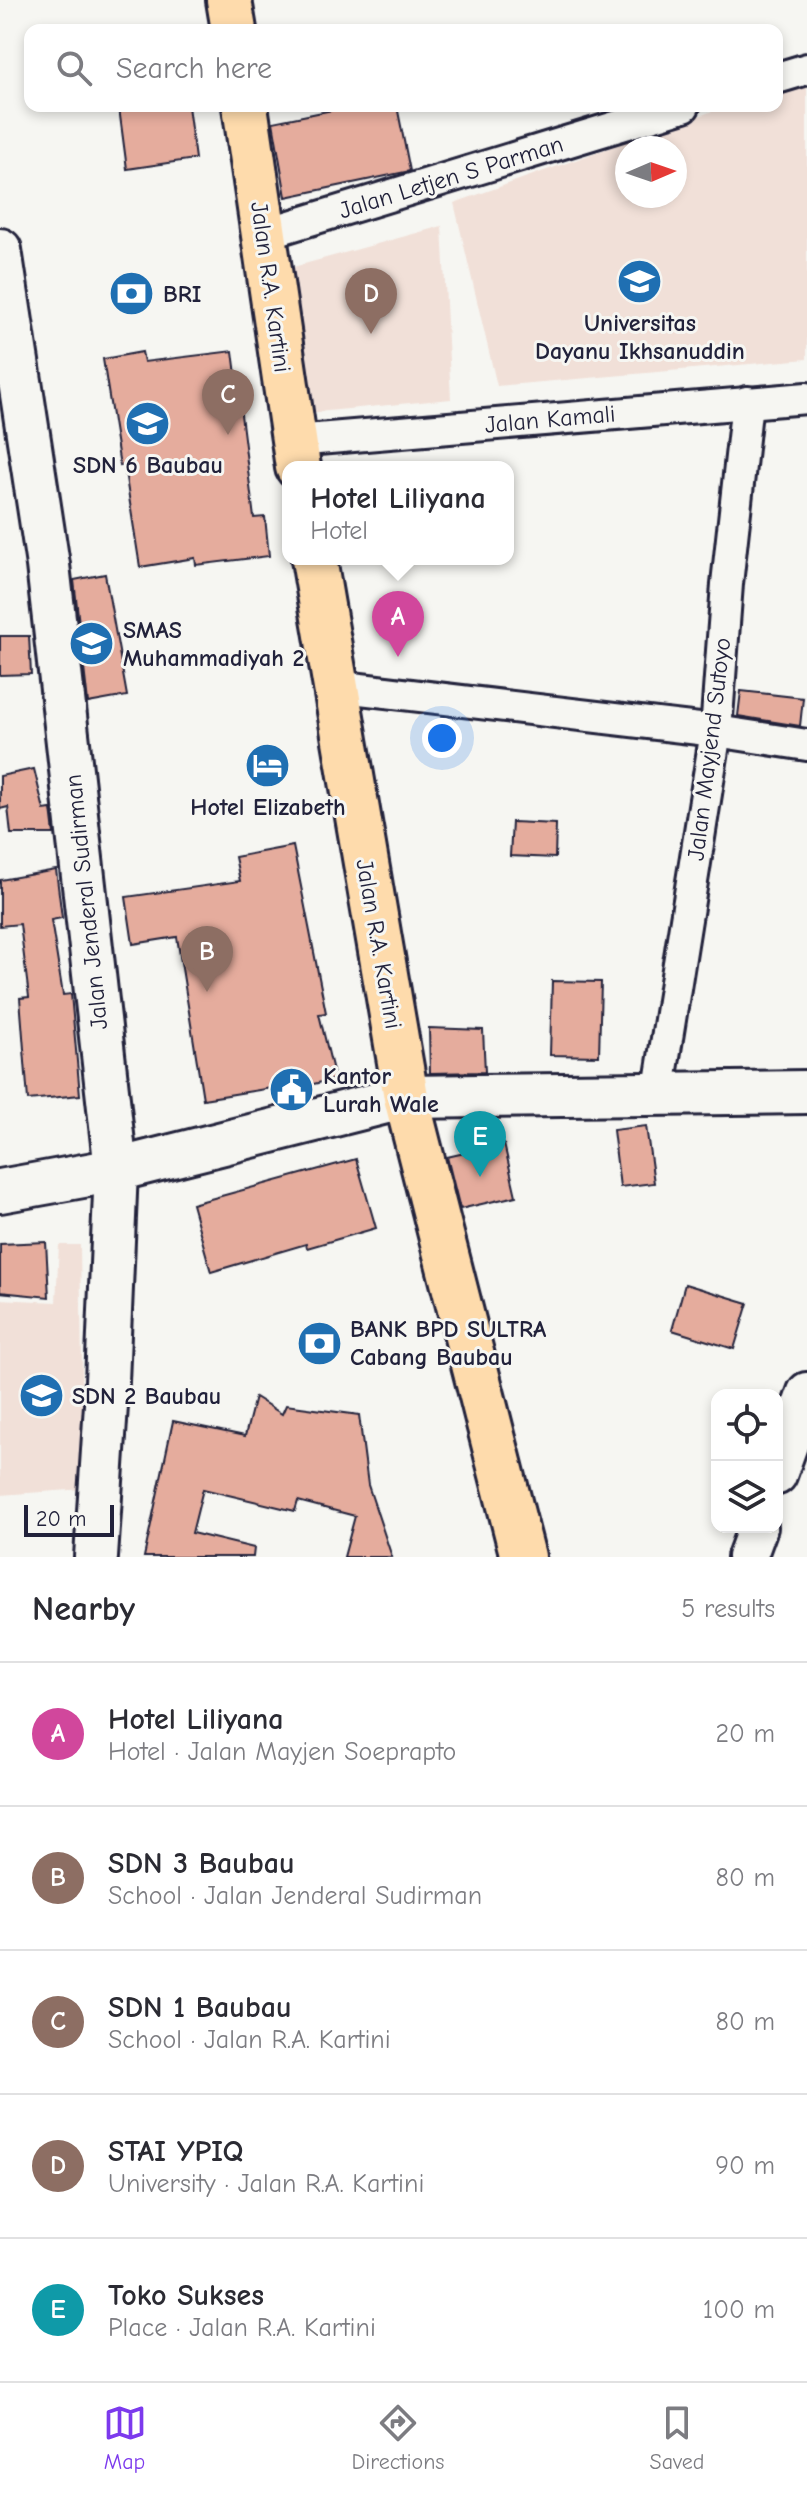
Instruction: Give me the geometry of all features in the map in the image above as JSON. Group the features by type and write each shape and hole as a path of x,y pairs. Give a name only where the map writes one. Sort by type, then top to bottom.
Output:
{"highway":[{"path":"229,0 233,24"},
{"name":"Jalan R.A. Kartini","path":"246,112 296,454"},
{"name":"Jalan R.A. Kartini","path":"315,565 406,1097 523,1557"}],"main road":[{"name":"Jalan Jenderal Sudirman","path":"0,250 48,565 116,1170 96,1557"},
{"path":"0,1191 116,1170 406,1097 807,1092"}],"street":[{"path":"783,76 807,69"},
{"name":"Jalan Letjen S Parman","path":"264,234 664,112"},
{"name":"Jalan Kamali","path":"296,454 747,402 807,398"},
{"name":"Jalan Mayjend Sutoyo","path":"658,1095 716,731 727,584 747,402"},
{"path":"335,686 716,731 807,745"},
{"path":"782,1461 807,1392"},
{"path":"747,1557 756,1533"}],"shaded area":[{"name":"Universitas Dayanu Ikhsanuddin","path":"807,84 807,359 497,386 454,203 615,146 615,208 687,208 687,136 643,136 710,112 783,112 783,86"},
{"path":"442,226 451,399 307,413 286,269"},
{"name":"SDN 2 Baubau","path":"59,1245 80,1245 84,1489 0,1495 0,1299 56,1302"}],"building":[{"path":"120,112 189,112 195,159 127,169"},
{"path":"322,112 398,112 410,171 286,197 273,122"},
{"path":"233,351 254,518 265,517 269,556 196,565 195,558 140,567 103,359 142,352 144,362"},
{"path":"105,574 127,696 88,703 74,580"},
{"path":"0,636 29,636 31,674 0,675"},
{"path":"741,691 803,698 800,726 738,716"},
{"path":"34,769 44,810 51,809 54,834 11,834 8,807 0,809 0,776"},
{"path":"512,822 556,824 555,858 510,856"},
{"path":"293,846 326,1013 319,1014 335,1079 279,1092 278,1087 203,1099 177,937 133,944 126,897 240,881 235,857"},
{"path":"56,870 62,918 51,920 63,995 71,994 80,1095 28,1100 20,998 29,997 20,924 0,926 0,880"},
{"path":"552,981 601,982 599,1056 550,1055"},
{"path":"429,1028 483,1030 485,1072 430,1073"},
{"path":"646,1126 654,1183 620,1187 613,1130"},
{"path":"504,1144 516,1196 460,1209 447,1157"},
{"path":"356,1159 376,1228 307,1248 306,1244 211,1272 192,1204"},
{"path":"46,1242 49,1297 0,1292 0,1244"},
{"path":"685,1284 748,1303 734,1349 672,1330"},
{"path":"255,1397 282,1414 286,1405 359,1415 368,1485 392,1557 344,1557 355,1516 298,1501 295,1511 203,1489 192,1533 254,1548 253,1557 144,1557 173,1421 245,1436"}],"place":[{"name":"Universitas Dayanu Ikhsanuddin","path":"640,281"},
{"name":"BRI","path":"132,294"},
{"name":"STAI YPIQ","path":"371,334"},
{"name":"SDN 6 Baubau","path":"148,423"},
{"name":"SDN 1 Baubau","path":"228,435"},
{"name":"SMAS Muhammadiyah 2","path":"92,644"},
{"name":"Hotel Liliyana","path":"398,657"},
{"name":"Hotel Elizabeth","path":"268,765"},
{"name":"SDN 3 Baubau","path":"207,992"},
{"name":"Kantor Lurah Wale","path":"292,1090"},
{"name":"Toko Sukses","path":"480,1177"},
{"name":"BANK BPD SULTRA Cabang Baubau","path":"319,1343"},
{"name":"SDN 2 Baubau","path":"41,1396"}]}
